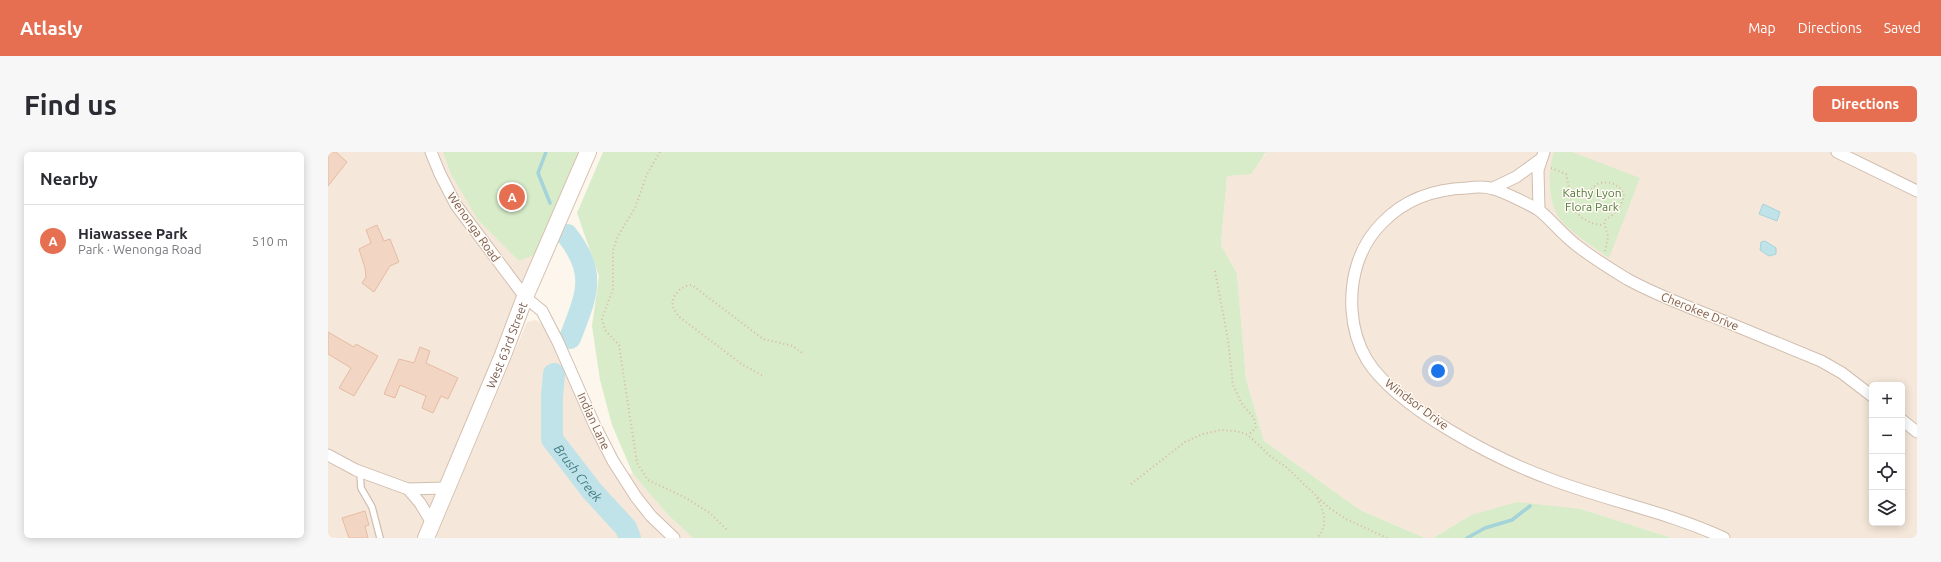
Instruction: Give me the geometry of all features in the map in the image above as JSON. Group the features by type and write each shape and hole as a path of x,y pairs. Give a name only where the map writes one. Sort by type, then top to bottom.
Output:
{"main road":[{"name":"West 63rd Street","path":"426,538 503,355 525,297 588,152"}],"street":[{"name":"Wenonga Road","path":"431,152 440,174 456,205 525,297"},
{"path":"1838,152 1917,191"},
{"path":"1493,188 1516,178 1542,156"},
{"path":"1539,210 1538,170 1542,156"},
{"name":"Windsor Drive","path":"1539,210 1493,188 1451,188 1429,193 1409,201 1394,212 1371,236 1357,263 1352,284 1352,320 1356,336 1366,358 1377,373 1400,395 1444,426 1499,457 1550,479 1674,517 1724,538"},
{"name":"Cherokee Drive","path":"1539,210 1575,244 1628,279 1680,304 1821,362 1842,373 1869,394"},
{"name":"Indian Lane","path":"525,297 542,311 558,342 595,426 617,467 647,511 674,538"},
{"path":"1905,422 1917,432"},
{"path":"328,455 360,472 408,489 446,488"},
{"path":"408,489 432,523"}],"lane":[{"path":"360,472 361,488 372,507 380,538"}],"path":[{"path":"660,152 647,174 635,208 618,236 613,250 613,289 602,319 605,330 619,345 637,463 648,480 684,497 710,513 727,530"},
{"path":"1550,168 1557,169 1566,174 1570,192 1574,195 1580,197 1585,196 1599,183 1610,183 1619,186 1624,194 1622,204 1618,210 1606,219 1604,226 1608,237 1604,255"},
{"path":"1574,195 1570,199 1571,204 1580,217 1594,224 1604,226"},
{"path":"1215,271 1228,340 1232,386 1242,404 1254,418 1256,428 1248,435"},
{"path":"762,375 743,365 678,316 673,307 674,296 681,288 686,285 692,285 763,339 793,346 802,353"},
{"path":"1131,484 1185,442 1203,434 1221,430 1248,435 1270,456 1285,466 1316,497 1346,519 1387,538"},
{"path":"1316,497 1323,510 1325,522 1322,533 1317,538"}],"shaded area":[{"path":"328,152 580,152 419,538 328,538"},
{"path":"1266,152 1917,152 1917,538 1672,538 1581,509 1471,515 1433,538 1425,538 1360,510 1264,441 1246,379 1237,275 1221,245 1227,176 1264,156"},
{"path":"536,320 544,326 550,335 590,431 614,473 633,474 668,515 693,538 436,538 527,322"}],"green space":[{"path":"443,152 578,152 536,254 519,261 478,220 451,174"},
{"path":"603,152 1266,152 1251,174 1227,176 1221,245 1237,274 1246,379 1264,441 1360,510 1425,538 693,538 668,515 633,474 612,425 600,380 592,326 599,276 577,213"},
{"name":"Kathy Lyon Flora Park","path":"1554,152 1572,152 1640,178 1609,258 1575,234 1559,218 1550,190 1550,170"},
{"path":"1517,502 1581,509 1672,538 1433,538 1471,515"}],"water":[{"path":"1763,204 1780,212 1777,221 1759,214"},
{"path":"1765,241 1776,248 1776,254 1769,256 1760,250 1761,242"}],"building":[{"path":"328,152 336,152 347,162 328,186"},
{"path":"377,225 384,241 390,239 399,262 390,266 374,292 362,283 366,277 365,268 359,249 371,243 366,230"},
{"path":"328,332 354,347 356,344 378,356 354,396 339,388 351,368 328,354"},
{"path":"420,347 430,351 426,363 458,378 448,399 441,396 433,413 422,408 426,396 400,385 395,398 384,394 399,359 414,363"},
{"path":"365,511 369,525 365,526 368,538 349,538 342,518"}],"waterway":[{"name":"Brush Creek","path":"546,152 538,173 550,203"},
{"name":"Brush Creek","path":"567,235 577,249 583,262 586,274 586,285 581,310 570,338"},
{"name":"Brush Creek","path":"554,374 552,396 552,439 592,491 626,528 630,538"},
{"path":"1467,538 1485,528 1512,520 1530,506"}],"place":[{"name":"Hiawassee Park","path":"512,197"}]}
